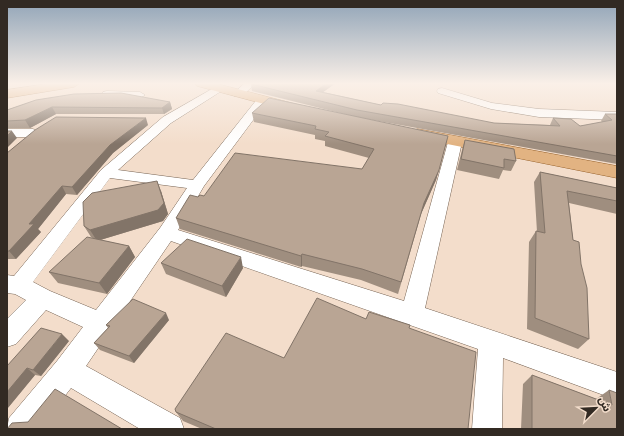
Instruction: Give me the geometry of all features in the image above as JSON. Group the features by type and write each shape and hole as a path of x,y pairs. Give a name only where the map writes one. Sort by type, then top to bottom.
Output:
{"main road":[{"path":"275,103 309,112"},
{"path":"401,131 617,172"}],"street":[{"path":"100,323 13,284 106,173 167,120 194,103"},
{"path":"20,429 67,371 100,323 167,233 198,185 259,103"},
{"path":"482,103 490,106 539,113 617,116"},
{"path":"151,120 167,120"},
{"path":"18,147 33,133 44,126"},
{"path":"7,133 33,133"},
{"path":"412,314 455,142"},
{"path":"106,173 198,185"},
{"path":"167,233 412,314 617,386"},
{"path":"7,336 42,298"},
{"path":"487,429 491,342"},
{"path":"67,371 169,429"}],"building":[{"path":"26,103 168,103 162,108 52,107 25,120 7,121 7,110"},
{"path":"263,103 294,103 448,136 439,170 424,203 401,282 362,269 302,254 301,256 176,218 190,195 198,197 200,195 204,196 235,153 362,169 374,149 325,136 329,132 315,129 316,126 252,113"},
{"path":"330,103 398,104 494,123 560,126 553,118 571,119 580,126 612,120 605,114 617,114 617,156 357,110"},
{"path":"56,117 146,118 110,145 72,187 62,186 29,224 34,224 9,251 7,251 7,153 35,130"},
{"path":"7,131 12,131 7,136"},
{"path":"465,140 514,149 516,161 504,159 504,168 461,159"},
{"path":"540,172 617,188 617,201 567,191 573,240 579,242 581,264 587,288 589,339 535,318 536,231 545,233"},
{"path":"157,181 164,203 158,210 90,230 84,226 83,202 92,193"},
{"path":"87,237 129,246 99,283 49,272"},
{"path":"187,239 241,257 222,286 161,263"},
{"path":"317,298 366,319 369,312 410,325 409,328 476,352 468,429 216,429 176,412 175,409 226,333 284,358"},
{"path":"133,299 166,313 129,356 94,343 110,326 106,325"},
{"path":"41,328 62,334 33,370 27,368 7,392 7,366"},
{"path":"532,375 612,405 609,390 617,393 617,429 532,429"},
{"path":"55,389 122,429 7,429 12,423 28,422"}]}
